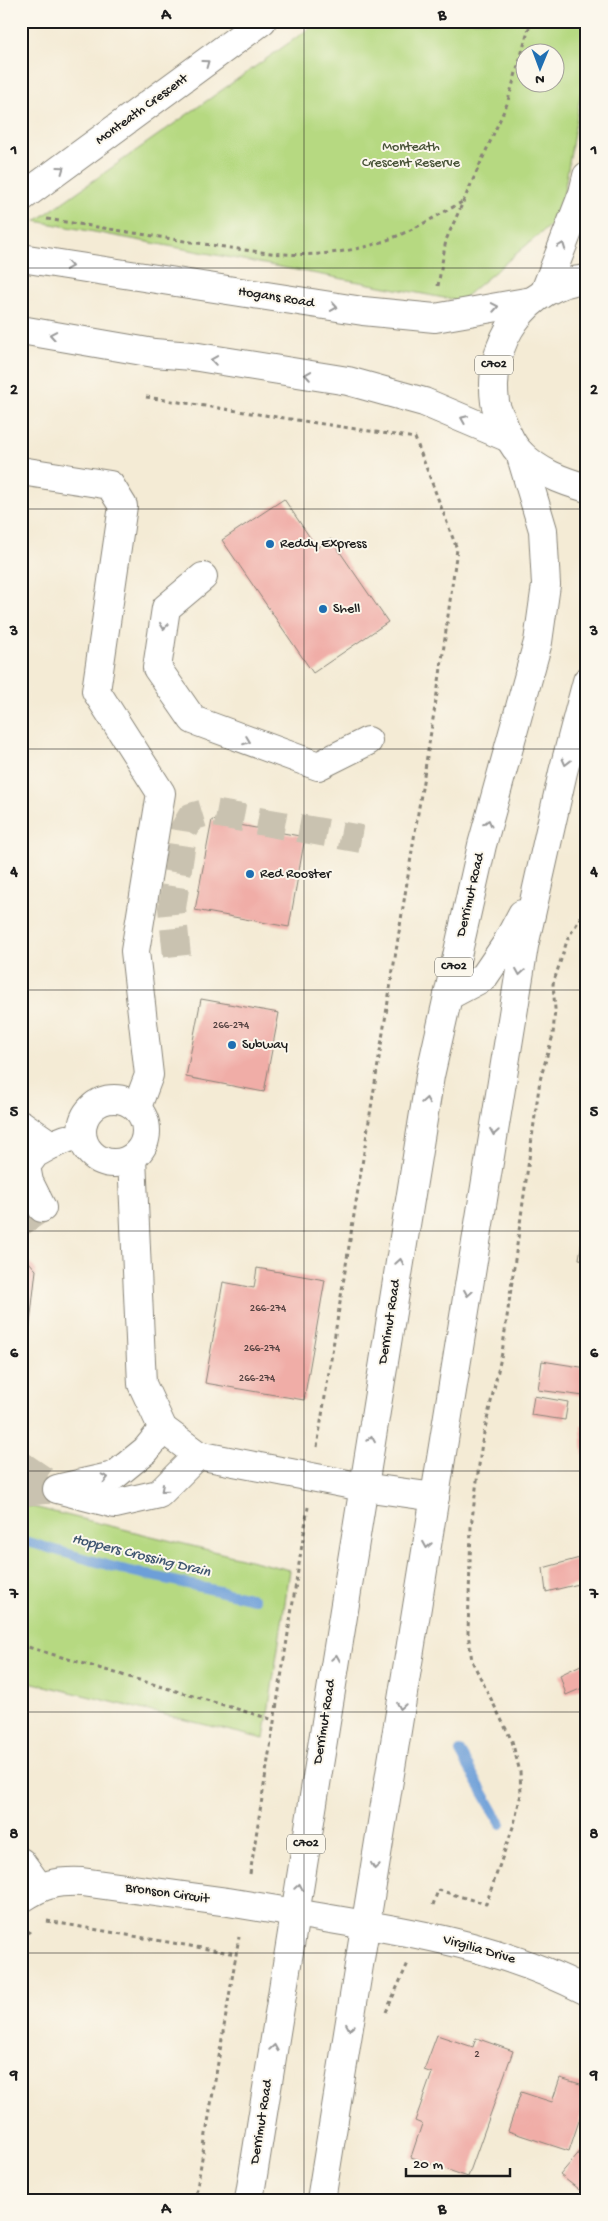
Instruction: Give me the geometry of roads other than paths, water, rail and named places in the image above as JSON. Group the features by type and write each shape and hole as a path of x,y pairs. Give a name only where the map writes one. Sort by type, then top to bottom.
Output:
{"main road":[{"name":"Monteath Crescent","path":"21,198 262,21"},
{"name":"C702","path":"514,446 495,403 494,365 507,330 538,296 583,194 587,176"},
{"name":"Hogans Road","path":"21,258 363,311 435,318 538,296"},
{"path":"538,296 574,280 587,279"},
{"path":"21,330 154,353 192,356 348,381 424,402 514,446 550,476 587,488"},
{"name":"Derrimut Road","path":"249,2200 430,1076 482,846 538,642 546,584 543,530 514,446"},
{"path":"21,472 110,485 123,506 96,691 161,793 135,951 148,1075 137,1107"},
{"path":"203,577 166,608 158,668 193,720 318,766 368,741"},
{"path":"321,2200 524,946 587,681"},
{"path":"448,996 484,977 505,946 540,876"},
{"path":"114,1098 127,1101 137,1107 143,1116 146,1127 146,1138 141,1148 132,1158 119,1163 105,1162 93,1156 85,1145 81,1133 83,1120 90,1108 101,1101 114,1098"},
{"path":"21,1124 51,1145"},
{"path":"42,1208 29,1182 26,1166 35,1154 51,1145 81,1133"},
{"path":"132,1158 142,1384 163,1429 198,1455 363,1487 435,1497"},
{"path":"163,1429 146,1450 114,1476 57,1489 115,1504 159,1494 198,1455"},
{"name":"Bronson Circuit","path":"21,1862 30,1893 63,1881 82,1882 245,1904 295,1914"},
{"name":"Virgilia Drive","path":"295,1914 421,1933 517,1960 587,1990"}],"waterway":[{"name":"Hoppers Crossing Drain","path":"21,1540 121,1569 254,1599"},
{"name":"Hoppers Crossing Drain","path":"460,1752 501,1824"}],"tunnel":[{"path":"177,956 172,908 184,829 191,817 208,812 361,839"},
{"path":"21,1222 42,1208"},
{"path":"21,1465 57,1489"},
{"path":"21,1492 57,1489"}],"place":[{"name":"Reddy Express","path":"270,544"},
{"name":"Shell","path":"323,609"},
{"name":"Red Rooster","path":"250,874"},
{"name":"Subway","path":"232,1045"}],"park label":[{"name":"Monteath Crescent Reserve","path":"411,156"}]}
